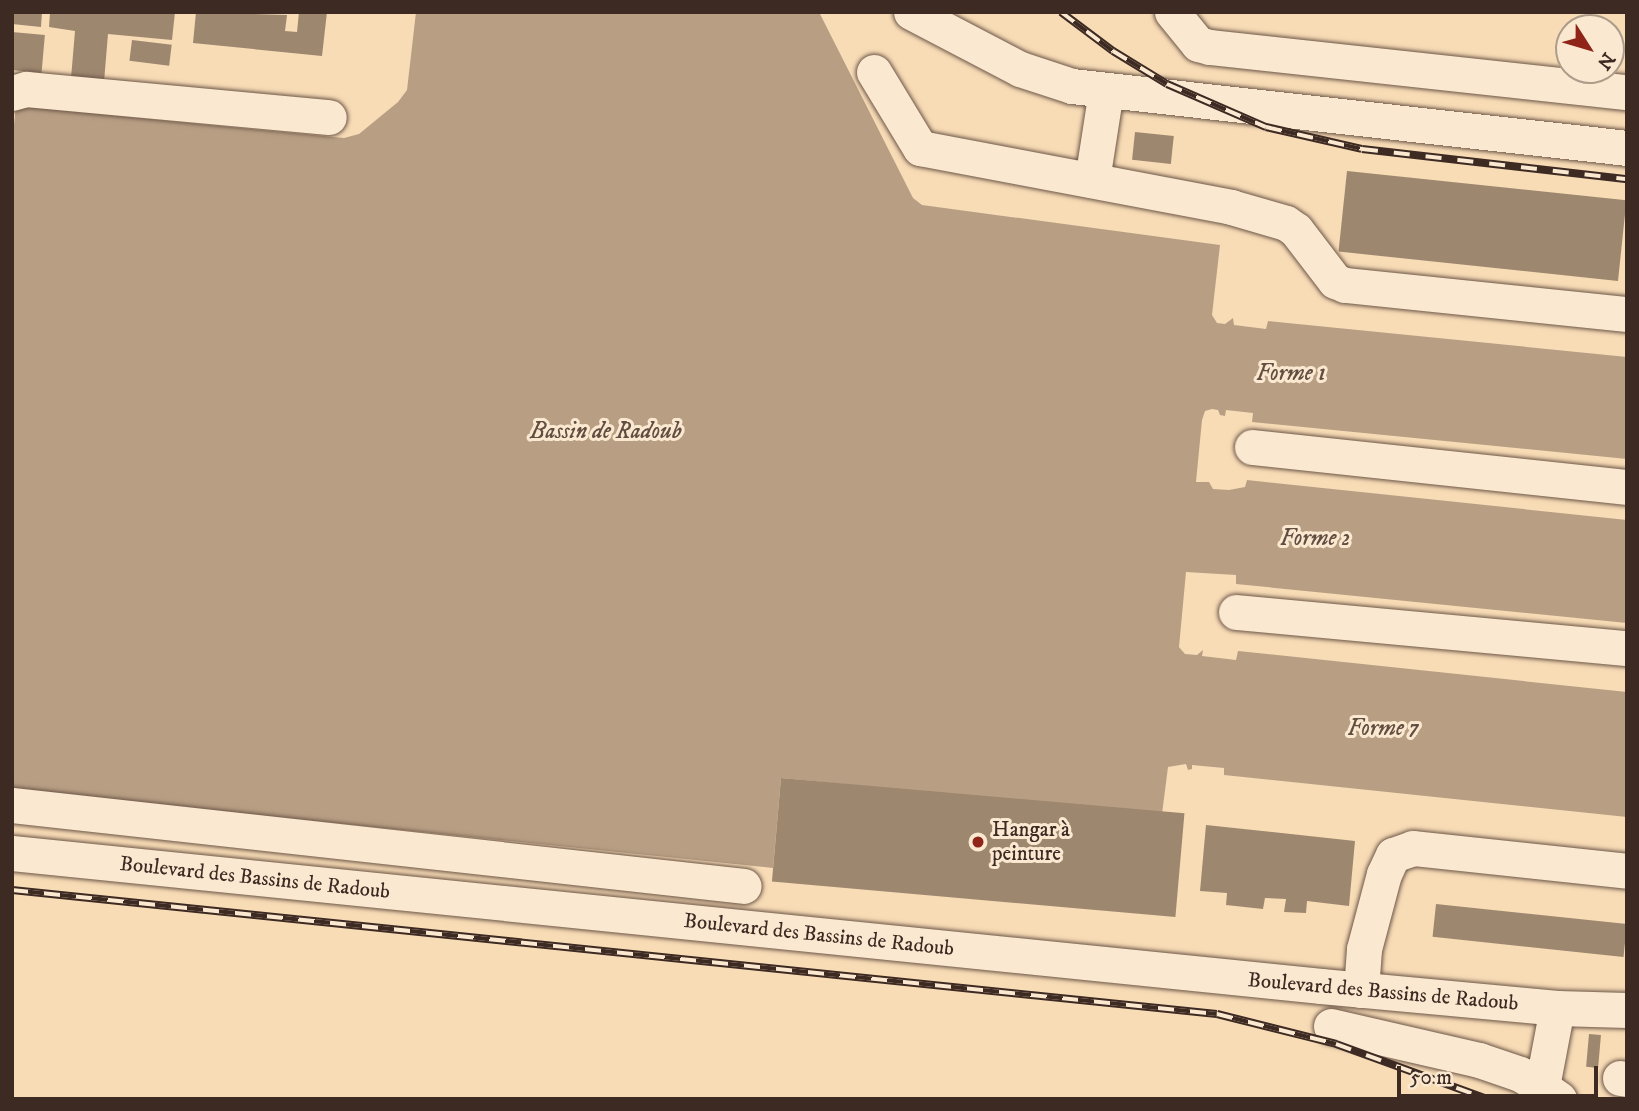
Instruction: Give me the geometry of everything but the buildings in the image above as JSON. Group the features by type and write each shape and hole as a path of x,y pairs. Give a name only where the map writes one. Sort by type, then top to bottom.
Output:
{"street":[{"path":"911,12 1020,69 1072,86 1627,148"},
{"path":"1172,12 1198,44 1210,47 1627,92"},
{"path":"874,72 920,148 1231,207 1286,223 1296,230 1327,272 1345,285 1627,313"},
{"path":"12,93 26,89 329,117"},
{"path":"1093,180 1106,91"},
{"path":"1252,447 1627,487"},
{"path":"1236,611 1627,648"},
{"path":"12,804 744,886"},
{"path":"1361,990 1364,949 1384,874 1393,855 1413,848 1627,870"},
{"name":"Boulevard des Bassins de Radoub","path":"12,853 1361,990 1557,1008 1627,1010"},
{"path":"1331,1027 1479,1060 1520,1074 1550,1093 1557,1008"}],"water":[{"name":"Bassin de Radoub","path":"416,12 819,12 913,198 922,205 1220,245 1212,315 1217,323 1225,324 1233,318 1234,325 1266,329 1268,321 1627,357 1627,459 1252,422 1253,413 1226,410 1225,416 1212,409 1205,411 1202,420 1196,482 1209,482 1213,489 1229,490 1245,487 1247,480 1627,520 1627,623 1236,584 1236,575 1186,572 1179,647 1185,654 1197,655 1203,650 1202,656 1236,660 1238,651 1627,692 1627,817 1224,775 1224,768 1192,765 1192,769 1188,770 1186,764 1168,767 1162,814 781,778 773,868 12,790 12,143 16,106 344,138 359,134 398,102 407,90"}],"railway":[{"path":"1061,12 1113,51 1167,84 1266,127 1362,149 1627,179"},
{"path":"12,890 1217,1014 1336,1044 1487,1099"}],"place":[{"name":"Hangar à peinture","path":"978,842"}],"water label":[{"name":"Forme 1","path":"1291,374"},
{"name":"Forme 2","path":"1315,539"},
{"name":"Forme 7","path":"1383,729"}]}
